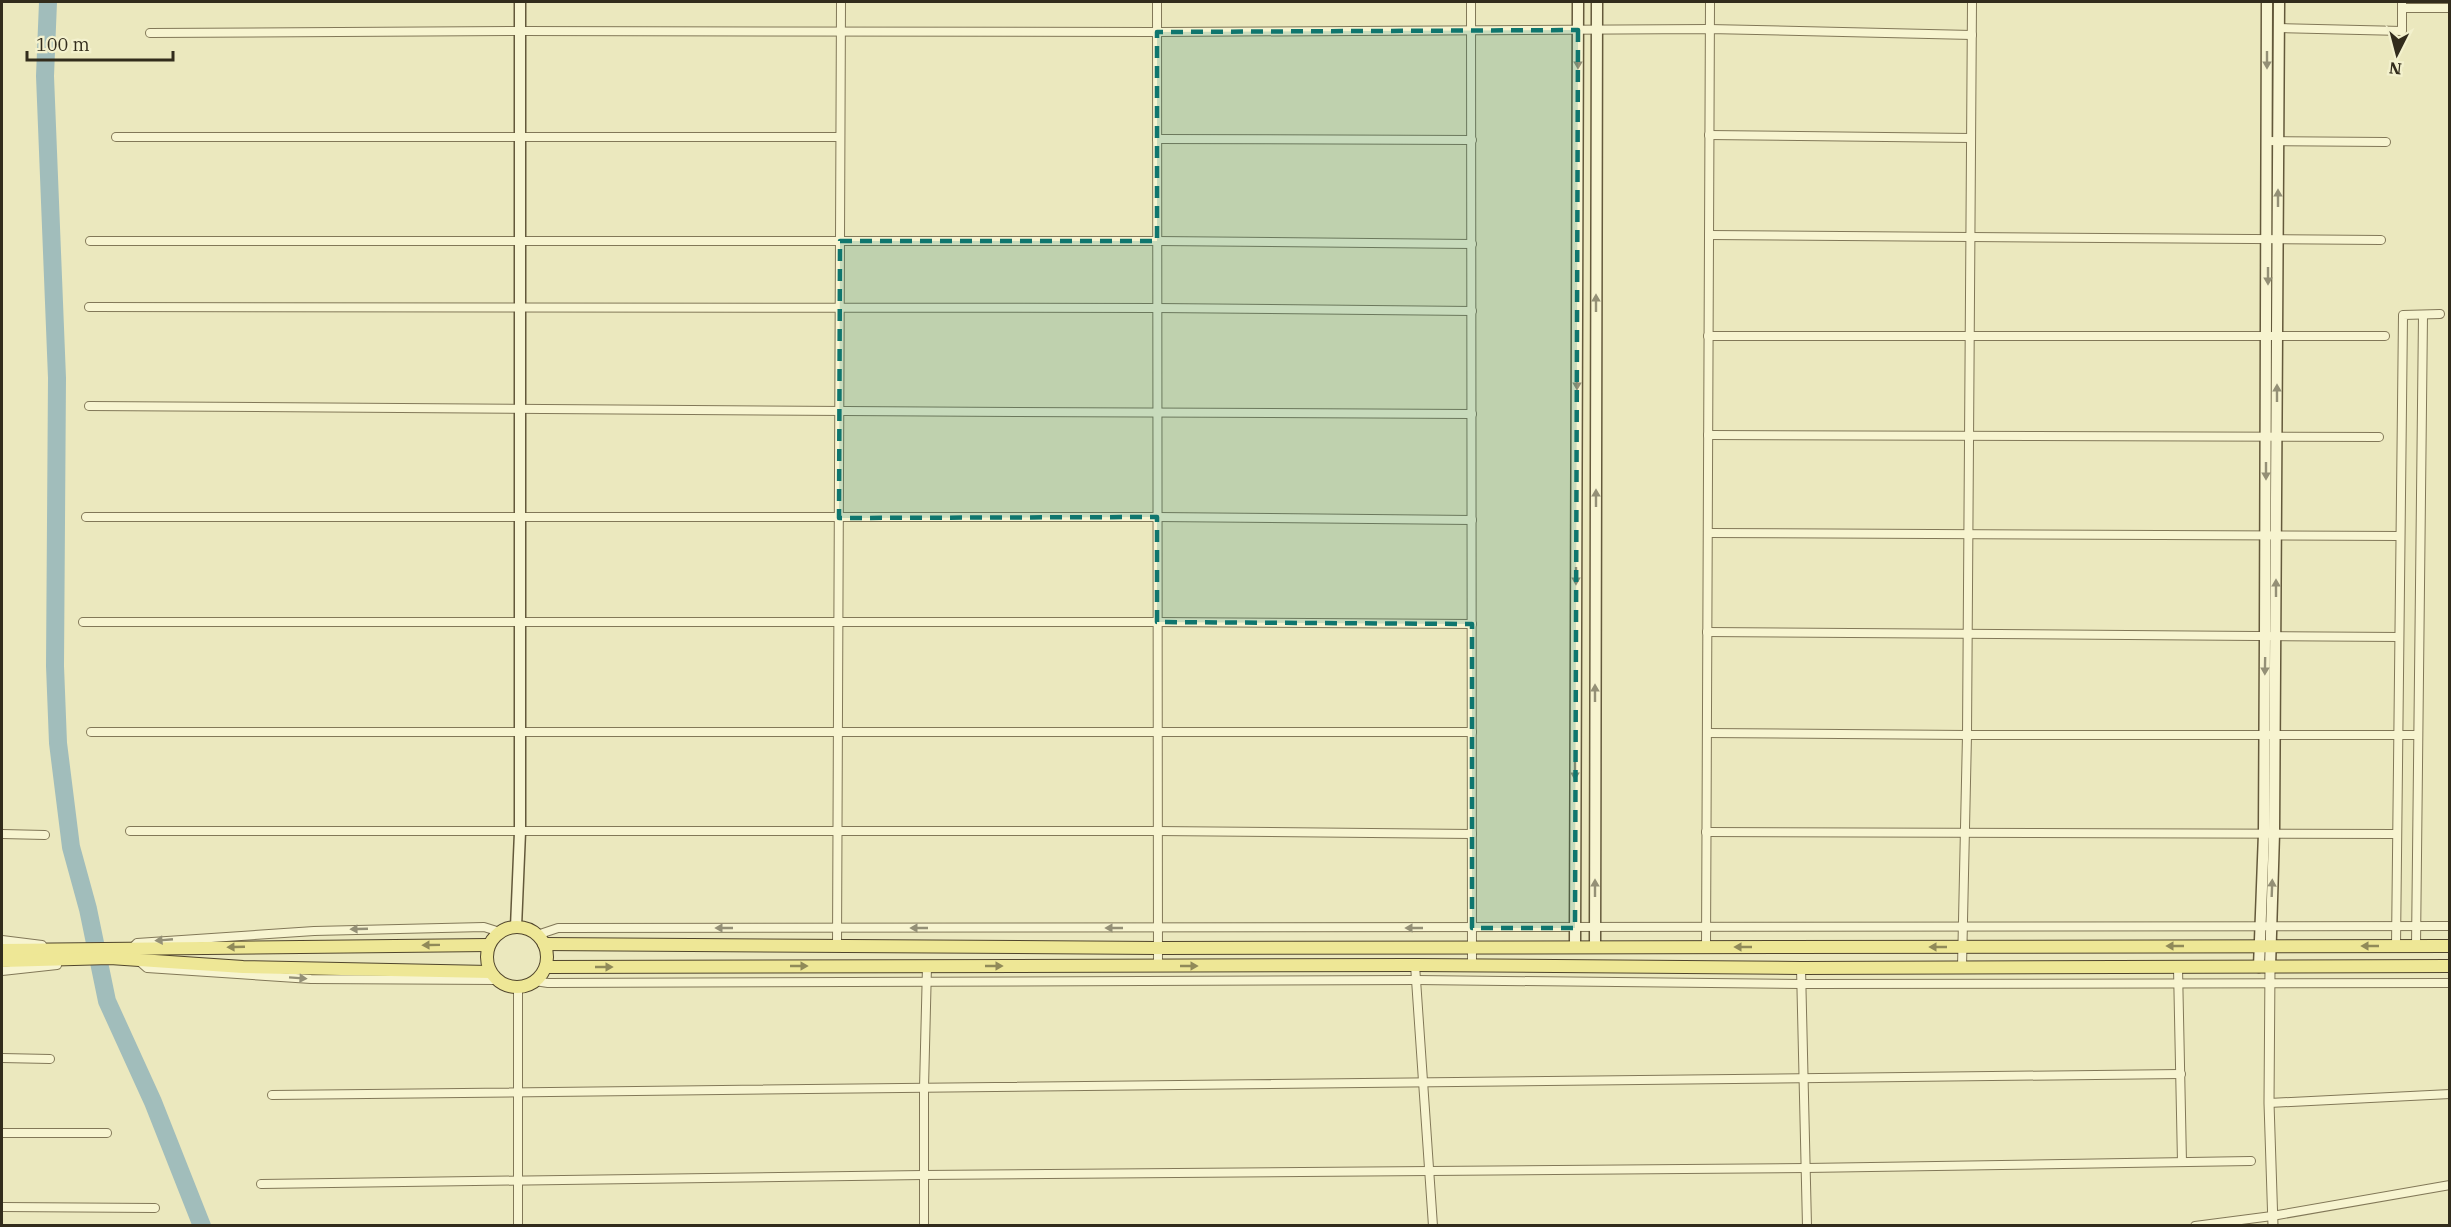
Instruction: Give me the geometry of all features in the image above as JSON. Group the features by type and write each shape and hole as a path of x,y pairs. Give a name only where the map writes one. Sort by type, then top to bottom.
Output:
{"main road":[{"path":"516,927 520,832 520,2"},
{"path":"1575,946 1578,2"},
{"path":"1595,947 1597,2"},
{"path":"2265,967 2269,833 2273,238 2273,141 2267,2"},
{"path":"2273,141 2279,2"},
{"path":"516,927 527,929 541,939 547,955 546,967 535,981 519,987 507,986 494,976 486,958 489,945 500,932 516,927"},
{"path":"541,939 837,946 1158,948 2450,946"},
{"path":"110,954 130,950 489,945"},
{"path":"2,950 60,954"},
{"path":"2,961 78,953 110,954 138,960 243,967 494,976"},
{"path":"546,967 1415,965 2178,968 2450,966"}],"street":[{"path":"837,946 841,2"},
{"path":"1157,2 1158,967"},
{"path":"1471,2 1472,966"},
{"path":"1706,947 1710,2"},
{"path":"1962,967 1967,735 1972,2"},
{"path":"2279,28 2402,31 2402,5 2450,8"},
{"path":"150,33 1710,29 1972,35"},
{"path":"1709,135 1971,138"},
{"path":"116,137 840,137"},
{"path":"1157,139 1472,140"},
{"path":"2273,141 2386,142"},
{"path":"1709,235 2381,240"},
{"path":"90,241 1156,241 1472,244"},
{"path":"89,307 1157,308 1472,311"},
{"path":"2396,946 2403,315 2440,314"},
{"path":"2416,946 2423,315"},
{"path":"1708,336 2272,338 2385,336"},
{"path":"89,406 520,411 839,410 1472,414"},
{"path":"1708,435 2379,437"},
{"path":"86,517 1157,517 1472,520"},
{"path":"1707,534 2400,536"},
{"path":"83,622 1472,624"},
{"path":"1707,632 2399,638"},
{"path":"91,732 1157,730 1472,732"},
{"path":"1707,733 2418,735"},
{"path":"130,831 1157,831 1472,834"},
{"path":"1706,832 2397,834"},
{"path":"2,834 45,835"},
{"path":"541,939 558,928 2450,926"},
{"path":"130,950 137,943 278,933 411,927 484,927 500,932"},
{"path":"2,940 60,954 57,965 2,971"},
{"path":"1415,965 1433,1226"},
{"path":"924,1226 927,966"},
{"path":"2265,967 2270,982 2269,1103 2273,1221"},
{"path":"1801,968 1807,1226"},
{"path":"2178,968 2182,1162"},
{"path":"535,981 548,983 1416,980 1801,984 2450,983"},
{"path":"518,1226 519,987"},
{"path":"2,1058 50,1059"},
{"path":"272,1095 2181,1074"},
{"path":"2269,1103 2450,1094"},
{"path":"2,1133 106,1133"},
{"path":"261,1184 923,1175 1806,1168 2251,1161"},
{"path":"2195,1226 2273,1221 2450,1185"},
{"path":"2,1208 155,1208"}],"highlighted area":[{"path":"1578,30 1575,928 1472,928 1472,624 1157,622 1157,517 839,518 840,241 1157,241 1157,32"}],"waterway":[{"path":"48,2 45,76 57,378 55,666 58,743 71,847 88,909 107,1001 153,1102 202,1226"}]}
